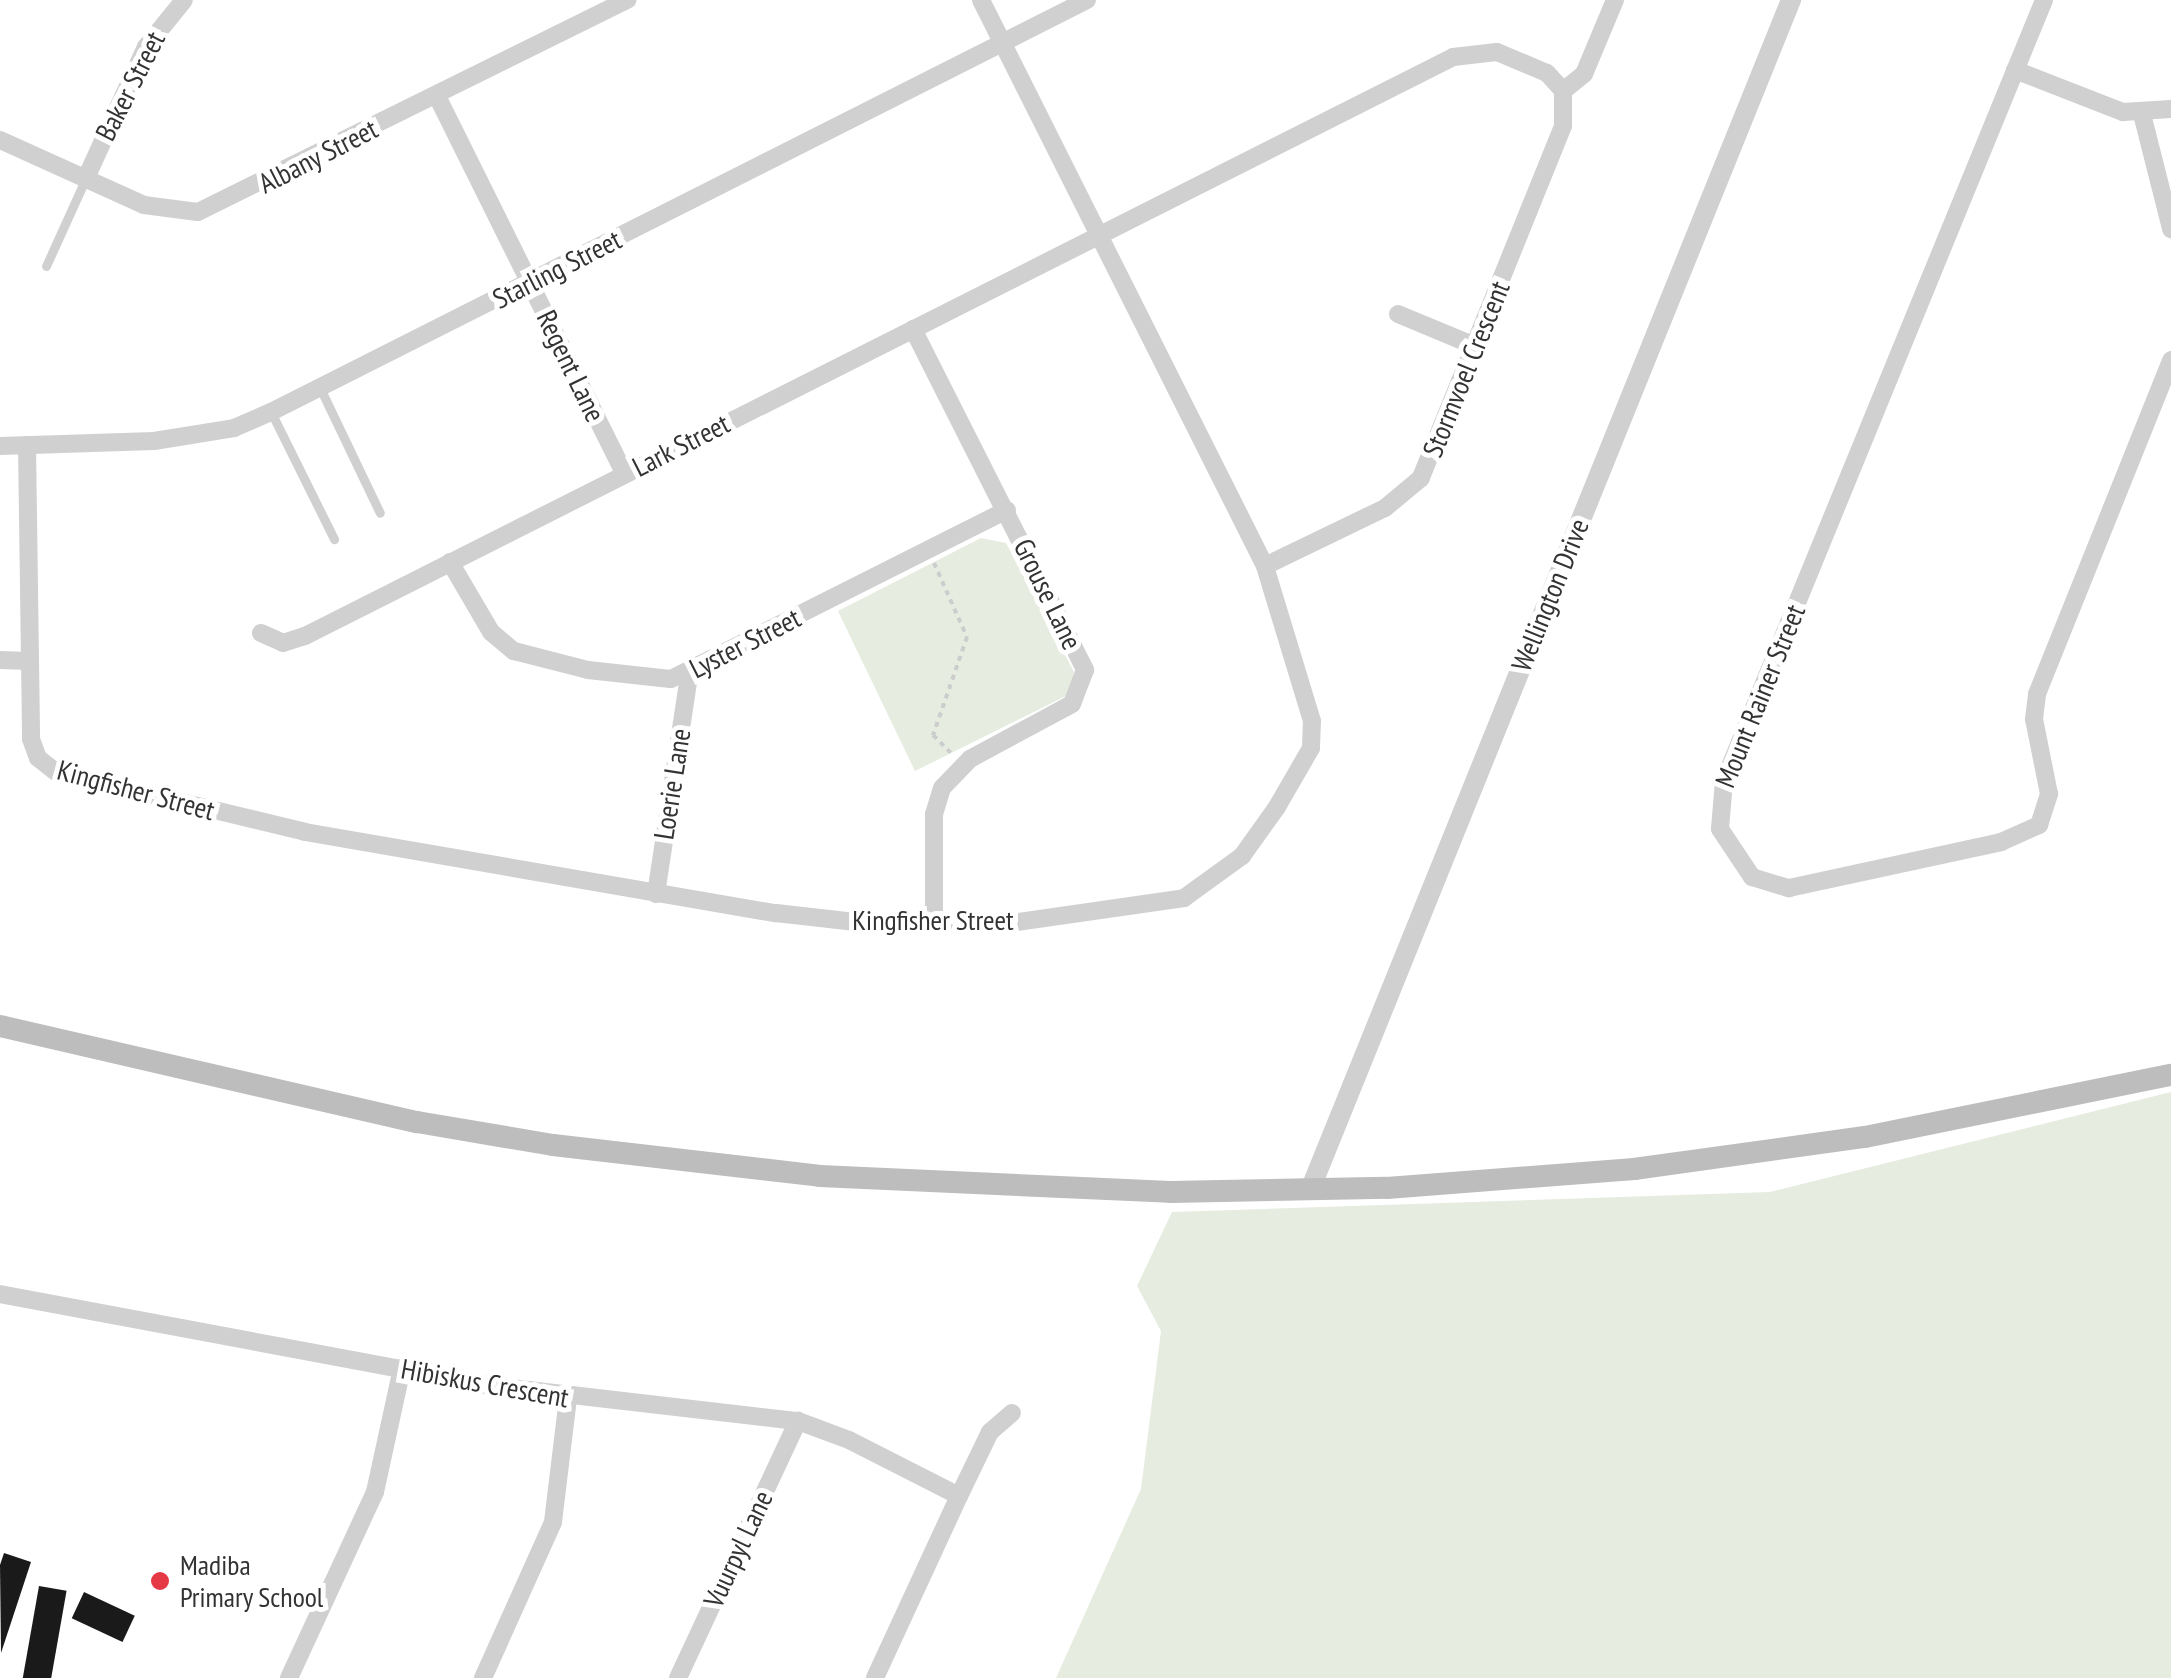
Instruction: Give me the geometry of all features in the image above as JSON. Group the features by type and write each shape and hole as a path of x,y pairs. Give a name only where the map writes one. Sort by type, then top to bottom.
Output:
{"main road":[{"path":"0,1026 417,1122 666,1160 981,1184 1310,1190 1518,1180 1730,1156 1918,1127 2171,1074"}],"street":[{"name":"Baker Street","path":"86,178 146,47 184,0"},
{"name":"Albany Street","path":"0,140 144,205 198,212 627,0"},
{"name":"Kingfisher Street","path":"27,446 34,750 56,772 305,832 776,914 934,924 1154,906 1212,883 1242,856 1305,763 1313,736 1300,671 1265,566 981,0"},
{"name":"Starling Street","path":"0,446 204,434 271,412 1087,0"},
{"path":"1100,234 1470,51 1497,52 1547,73 1563,90 1584,74 1615,0"},
{"name":"Wellington Drive","path":"1310,1190 1791,0"},
{"name":"Mount Rainer Street","path":"2044,0 1724,782 1720,829 1752,877 1789,888 2001,842 2038,825 2049,794 2034,719 2036,694 2171,360"},
{"path":"2015,70 2142,114 2171,109"},
{"name":"Stormvoel Crescent","path":"1265,566 1409,493 1426,468 1561,133 1563,90"},
{"name":"Regent Lane","path":"437,96 624,474"},
{"path":"2142,114 2171,229"},
{"name":"Lark Street","path":"261,633 294,640 1100,234"},
{"path":"1398,314 1474,346"},
{"name":"Grouse Lane","path":"914,329 1086,670 1072,704 970,759 942,788 934,814 934,924"},
{"name":"Lyster Street","path":"450,562 491,632 514,651 654,680 689,675 1007,510"},
{"path":"0,660 30,661"},
{"name":"Loerie Lane","path":"656,894 689,675"},
{"name":"Hibiskus Crescent","path":"0,1294 568,1398 798,1420 959,1496"},
{"path":"289,1678 376,1492 402,1368"},
{"path":"483,1678 552,1522 568,1398"},
{"path":"876,1678 990,1432 1012,1413"},
{"name":"Vuurpyl Lane","path":"678,1678 798,1420"}],"lane":[{"path":"46,266 86,178"},
{"path":"320,390 380,513"},
{"path":"271,412 334,538"}],"path":[{"path":"928,550 966,636 933,735 950,753"}],"shaded area":[{"path":"981,538 1006,543 1074,672 1073,684 1068,695 915,771 838,611"},
{"path":"2171,1092 2171,1678 1056,1678 1141,1489 1161,1331 1137,1286 1172,1212 1770,1192"}],"building":[{"path":"4,1553 31,1562 1,1653 0,1565"},
{"path":"39,1586 67,1591 51,1678 23,1678"},
{"path":"84,1592 135,1616 122,1642 72,1618"}],"place":[{"name":"Madiba Primary School","path":"160,1581"}]}
